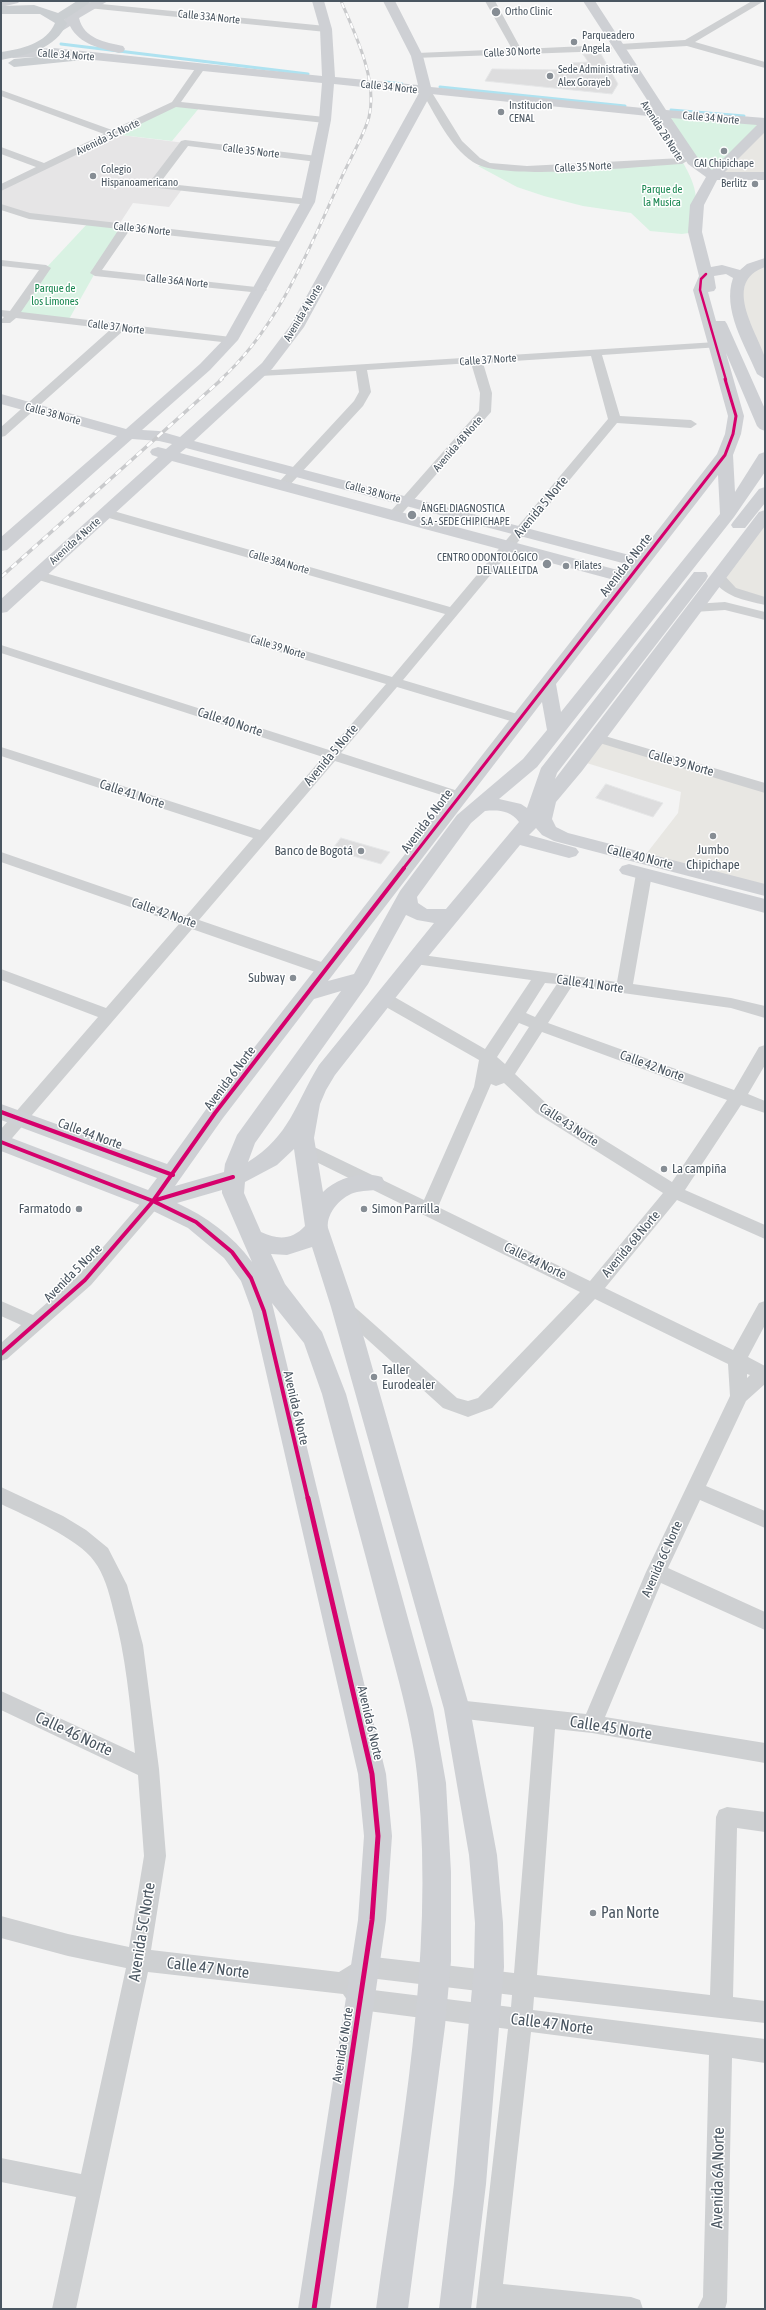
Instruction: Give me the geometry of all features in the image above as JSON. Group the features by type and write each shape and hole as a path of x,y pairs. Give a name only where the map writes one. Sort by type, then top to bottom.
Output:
{"main road":[{"path":"6,6 44,1"},
{"path":"1,546 205,367 231,340 261,290 308,202 325,120 329,75 326,29 318,1"},
{"path":"389,1 417,56 424,85"},
{"name":"Avenida 2B Norte","path":"577,1 607,48 693,160 702,170 713,176"},
{"name":"Avenida 2B Norte","path":"590,1 620,47 693,180 697,205"},
{"path":"59,24 73,17 93,3"},
{"path":"7,55 37,46 49,39 71,8 93,3"},
{"path":"6,6 39,11 59,24"},
{"path":"73,17 74,28 81,35 93,41 119,49"},
{"name":"Calle 34 Norte","path":"49,39 119,49 312,70 329,75"},
{"name":"Calle 34 Norte","path":"7,55 44,52 200,68 329,75 424,85 433,83 765,123"},
{"path":"1,64 89,56"},
{"name":"Avenida 4 Norte","path":"1,608 267,366 297,327 424,85"},
{"name":"Calle 34 Norte","path":"655,109 765,116"},
{"name":"Avenida 6 Norte","path":"314,2309 357,1983 372,1920 378,1836 372,1774 264,1311 251,1278 232,1252 196,1222 154,1200 216,1113 459,796 725,455 733,434 736,416 716,333 700,290 702,279 706,274 699,244 694,232 697,205 713,176 765,123"},
{"path":"713,176 765,176"},
{"path":"699,244 706,253 720,260 738,263 765,262"},
{"path":"765,262 748,269 741,277 737,291 737,306 765,374"},
{"path":"706,274 721,270 734,272 741,277"},
{"name":"Avenida 6 Norte","path":"716,333 765,426"},
{"name":"Calle 38 Norte","path":"1,399 128,434 159,436 183,442 640,563"},
{"name":"Calle 38 Norte","path":"128,434 145,448 628,578"},
{"path":"725,455 728,514"},
{"path":"392,2309 432,2008 435,1975 437,1932 435,1827 432,1783 420,1709 334,1394 314,1339 289,1309 275,1288 233,1193 233,1177 239,1154 245,1141 361,979 407,896 464,819 530,763 728,514 758,471 765,457"},
{"path":"527,826 548,772 765,492"},
{"path":"1,1141 154,1200 233,1177 262,1164 282,1148 307,1111 315,1090 327,1070 385,999 415,959 547,802 598,738 765,515"},
{"path":"547,683 556,731"},
{"name":"Calle 40 Norte","path":"547,802 542,821 547,829 561,837 765,890"},
{"path":"478,807 499,804 510,806 526,817 527,826"},
{"name":"Calle 40 Norte","path":"527,826 644,874 765,906"},
{"path":"407,896 407,903 412,910 421,915 432,917 454,914"},
{"path":"308,993 361,979"},
{"path":"307,1111 304,1149 312,1184 317,1224 344,1306 457,1709 484,1855 489,1923 488,1981 470,2176 455,2309"},
{"name":"Calle 44 Norte","path":"10,1115 173,1175"},
{"path":"252,1237 266,1244 282,1247 304,1242 317,1224 321,1208 333,1195 346,1186 361,1181 374,1183"}],"street":[{"path":"490,1 518,52"},
{"path":"687,43 759,1"},
{"name":"Calle 33A Norte","path":"93,3 326,29"},
{"path":"620,47 687,43 765,65"},
{"name":"Calle 30 Norte","path":"417,56 607,48"},
{"path":"755,62 765,56"},
{"name":"Avenida 3C Norte","path":"1,188 175,104 200,68"},
{"name":"Calle 35 Norte","path":"424,85 458,143 476,160 486,165 498,168 527,170 682,161"},
{"path":"1,93 113,134"},
{"path":"175,104 325,120"},
{"name":"Calle 35 Norte","path":"308,202 153,185 185,143 317,159"},
{"path":"1,150 45,167"},
{"name":"Calle 36 Norte","path":"1,207 30,216 285,245"},
{"name":"Calle 36A Norte","path":"126,227 95,273 261,290"},
{"path":"1,263 46,269 7,314 1,325"},
{"name":"Calle 37 Norte","path":"7,314 231,340"},
{"path":"1,433 32,408 120,327"},
{"name":"Calle 37 Norte","path":"260,373 596,353 716,333"},
{"path":"596,353 614,413 614,419 691,424"},
{"name":"Avenida 4B Norte","path":"394,515 408,501 485,412 488,404 487,394 476,360"},
{"path":"283,485 358,403 365,392 361,368"},
{"name":"Avenida 5 Norte","path":"1,1141 10,1115 109,1015 190,922 393,681 508,546 522,532 614,419"},
{"name":"Calle 38A Norte","path":"106,512 452,612"},
{"name":"Calle 39 Norte","path":"37,575 519,719"},
{"path":"718,577 720,582 728,589 765,601"},
{"path":"694,608 725,606 765,616"},
{"name":"Calle 40 Norte","path":"1,649 459,796"},
{"name":"Calle 39 Norte","path":"598,738 765,788"},
{"name":"Calle 41 Norte","path":"1,751 263,836"},
{"name":"Calle 42 Norte","path":"1,857 327,970"},
{"path":"624,988 644,874"},
{"name":"Calle 41 Norte","path":"415,959 731,1004 765,1012"},
{"path":"1,974 109,1015"},
{"path":"428,1210 482,1087 488,1058 541,977"},
{"path":"482,1087 506,1076 567,981"},
{"name":"Calle 43 Norte","path":"385,999 488,1058 542,1109 674,1192 765,1232"},
{"name":"Calle 42 Norte","path":"516,1015 538,1025 765,1107"},
{"name":"Avenida 6B Norte","path":"344,1306 450,1403 468,1409 485,1404 593,1290 674,1192 738,1098 765,1052"},
{"name":"Calle 44 Norte","path":"304,1149 765,1374"},
{"name":"Avenida 5 Norte","path":"1,1354 84,1280 154,1200"},
{"path":"1,1308 36,1324"},
{"path":"737,1361 765,1308"},
{"name":"Avenida 6C Norte","path":"737,1361 739,1396"},
{"name":"Avenida 6C Norte","path":"592,1724 656,1572 739,1396 765,1374"},
{"path":"694,1489 765,1520"},
{"name":"Avenida 5C Norte","path":"1,1495 56,1522 79,1536 102,1554 117,1585 133,1645 148,1769 155,1856 139,1960 64,2309"},
{"path":"656,1572 765,1622"},
{"name":"Calle 46 Norte","path":"1,1700 148,1769"},
{"name":"Calle 45 Norte","path":"457,1709 592,1724 765,1753"},
{"path":"545,1719 521,2020 489,2302 631,2309"},
{"path":"721,2007 726,1818 765,1822"},
{"name":"Calle 47 Norte","path":"1,1927 68,1945 139,1960 357,1983 435,1975 765,2012"},
{"name":"Calle 47 Norte","path":"357,1983 432,2008 765,2051"},
{"name":"Avenida 6A Norte","path":"709,2309 715,2302 721,2045"},
{"path":"1,2170 90,2188"}],"shaded area":[{"path":"765,125 765,176 713,176"},
{"name":"Colegio Hispanoamericano","path":"113,134 185,143 154,184 183,188 169,207 133,203 118,226 29,216 1,207 1,188"},
{"path":"765,262 765,374 739,312 748,269"},
{"path":"765,515 765,601 720,582"},
{"name":"Jumbo Chipichape","path":"598,738 765,788 765,890 643,858 678,813 681,792 580,761"}],"green space":[{"path":"175,104 200,107 172,141 113,134"},
{"path":"663,114 760,122 713,176 707,174"},
{"name":"Parque de la Musica","path":"682,161 688,171 696,195 696,211 695,232 682,234 650,231 631,213 583,206 517,187 478,166 483,165 498,168"},
{"name":"Parque de los Limones","path":"88,223 126,227 95,273 68,321 13,315 46,268"}],"building":[{"name":"Sede Administrativa Alex Gorayeb","path":"583,54 601,54 618,84 612,94 485,81 492,69 573,70 571,63 588,62"},
{"path":"606,784 663,803 653,817 596,798"},
{"name":"Banco de Bogotá","path":"341,838 390,852 381,864 332,850"}],"waterway":[{"path":"61,44 308,74"},
{"path":"385,82 402,84"},
{"path":"440,87 625,106"},
{"path":"671,110 744,116"}],"railway":[{"path":"220,380 259,337 290,287 367,124 371,103 368,73 364,58 341,1"},
{"path":"1,577 222,379"}],"cycle path":[{"path":"1,1354 85,1280 153,1201 215,1113 459,796 725,455 733,434 736,416 700,290 701,279 706,274"},
{"path":"1,1112 173,1175"},
{"path":"1,1142 153,1201 196,1222 232,1252 251,1278 264,1311 372,1774 378,1836 372,1920 314,2309"},
{"path":"153,1201 233,1177"}],"place":[{"name":"Ortho Clinic","path":"496,12"},
{"name":"Parqueadero Angela","path":"574,42"},
{"name":"Sede Administrativa Alex Gorayeb","path":"550,76"},
{"name":"Institucion CENAL","path":"501,112"},
{"name":"CAI Chipichape","path":"724,151"},
{"name":"Colegio Hispanoamericano","path":"93,176"},
{"name":"Berlitz","path":"755,184"},
{"name":"ÁNGEL DIAGNOSTICA S.A - SEDE CHIPICHAPE","path":"412,515"},
{"name":"CENTRO ODONTOLÓGICO DEL VALLE LTDA","path":"547,564"},
{"name":"Pilates","path":"566,566"},
{"name":"Jumbo Chipichape","path":"713,836"},
{"name":"Banco de Bogotá","path":"361,851"},
{"name":"Subway","path":"293,978"},
{"name":"La campiña","path":"664,1169"},
{"name":"Farmatodo","path":"79,1209"},
{"name":"Simon Parrilla","path":"364,1209"},
{"name":"Taller Eurodealer","path":"374,1377"},
{"name":"Pan Norte","path":"593,1913"}]}
